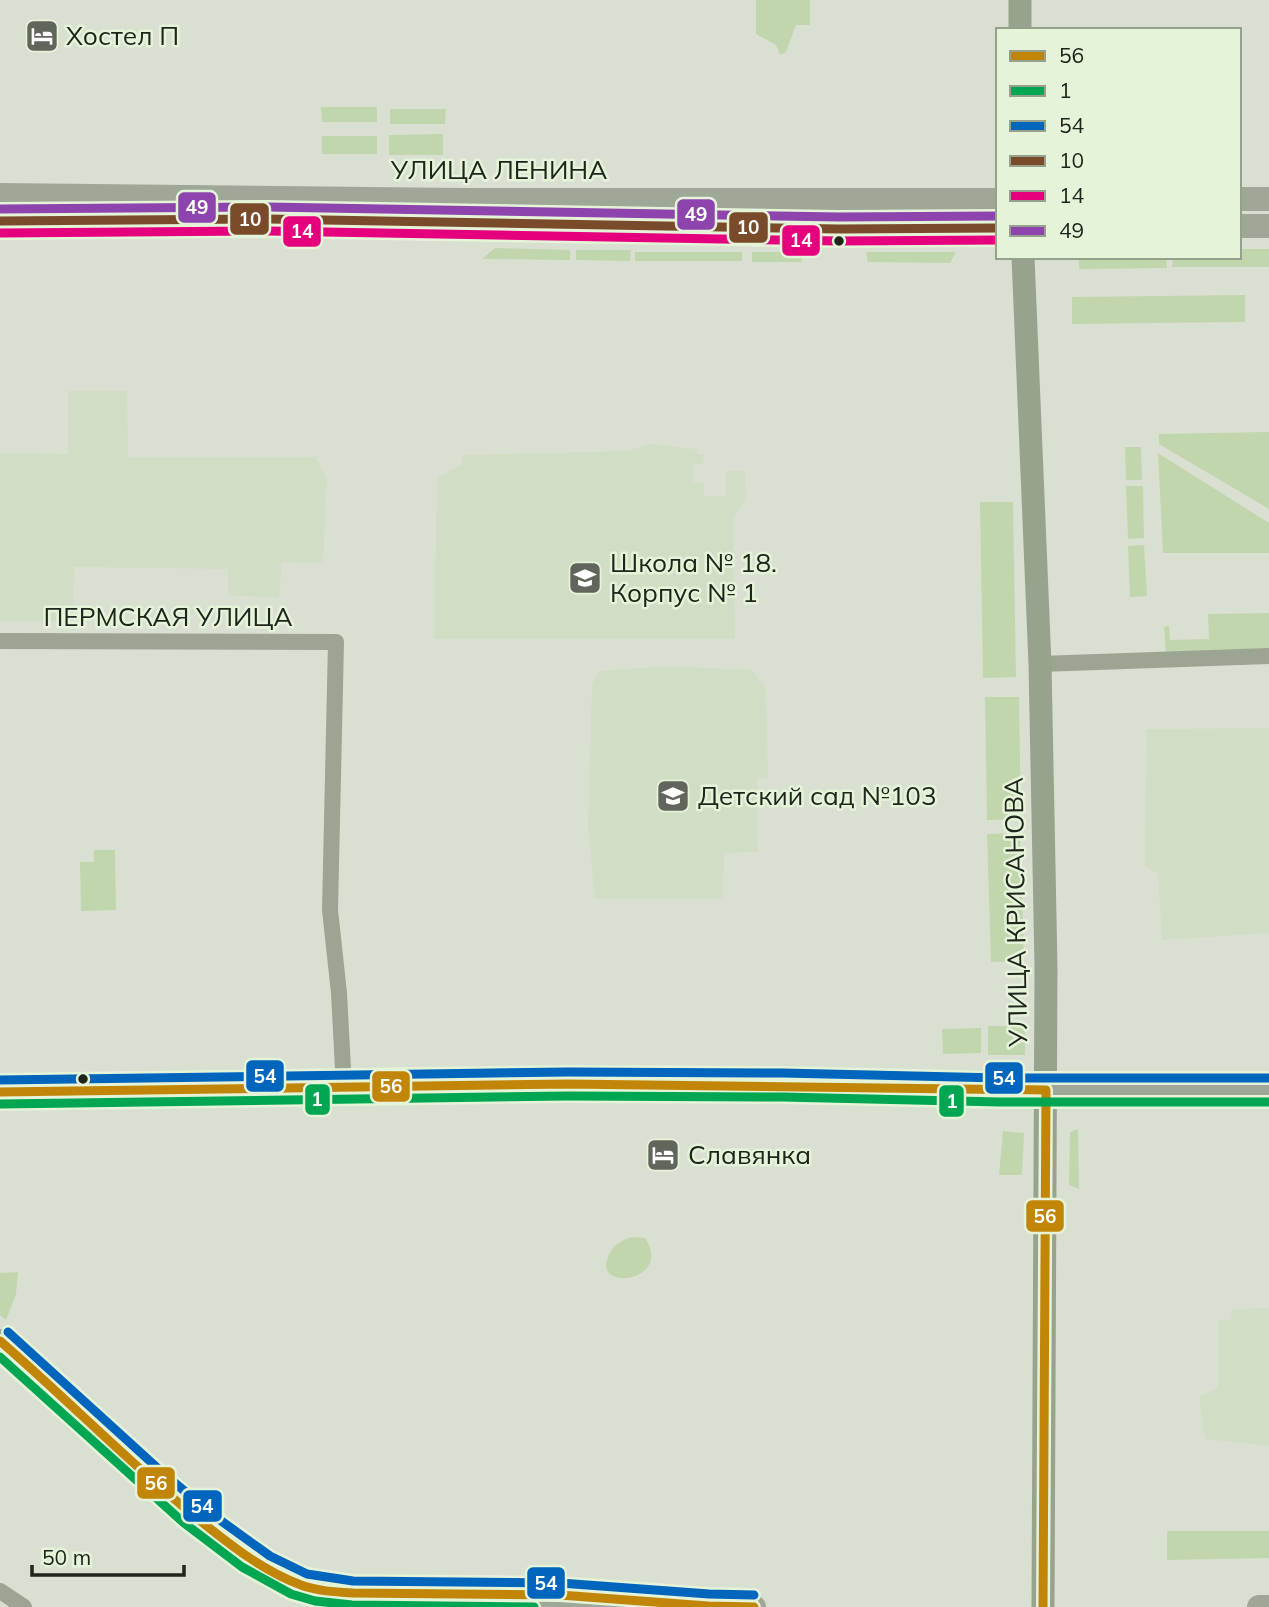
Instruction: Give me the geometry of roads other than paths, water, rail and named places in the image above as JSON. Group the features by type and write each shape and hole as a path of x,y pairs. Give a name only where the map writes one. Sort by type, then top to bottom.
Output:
{"main road":[{"path":"1020,0 1020,28"},
{"name":"УЛИЦА ЛЕНИНА","path":"0,195 448,200 996,200"},
{"path":"1241,199 1269,199"},
{"name":"УЛИЦА ЛЕНИНА","path":"0,221 268,219 839,229 996,228"},
{"path":"1241,226 1269,226"},
{"name":"УЛИЦА КРИСАНОВА","path":"1023,259 1040,664 1046,967 1044,1607"},
{"path":"0,1092 595,1084 1269,1090"},
{"path":"0,1341 122,1454 202,1522 260,1564 297,1583 342,1592 560,1595 754,1607"},
{"path":"0,1355 31,1367"},
{"path":"1259,1607 1269,1607"}],"street":[{"name":"ПЕРМСКАЯ УЛИЦА","path":"0,641 336,642 330,910 339,993 344,1088"},
{"path":"1040,664 1269,656"},
{"path":"0,1591 24,1607"}],"place":[{"name":"Хостел П","path":"42,36"},
{"name":"Школа № 18. Корпус № 1","path":"585,578"},
{"name":"Детский сад №103","path":"673,796"},
{"name":"Славянка","path":"663,1155"}]}
